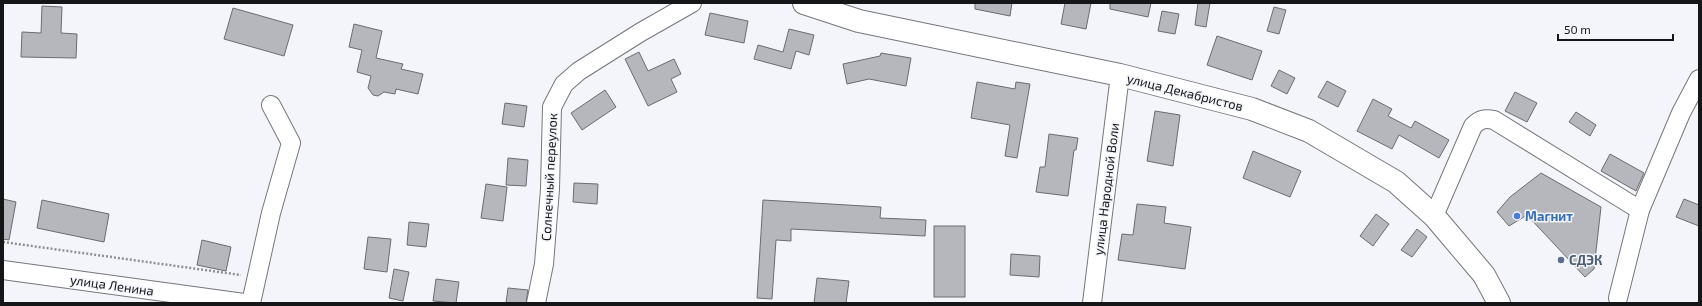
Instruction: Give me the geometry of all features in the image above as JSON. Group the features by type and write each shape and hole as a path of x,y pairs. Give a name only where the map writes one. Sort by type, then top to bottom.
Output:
{"main road":[{"name":"улица Декабристов","path":"804,3 859,21 1120,75 1252,108 1309,131 1396,182 1434,216 1484,275 1499,303"}],"street":[{"name":"Солнечный переулок","path":"536,303 544,264 550,189 552,108 564,84 579,71 692,3"},
{"name":"улица Народной Воли","path":"1092,303 1120,75"},
{"path":"1618,298 1640,210 1681,113 1699,79"},
{"path":"251,303 271,213 291,143 271,105"},
{"path":"1434,216 1473,126 1478,121 1487,118 1494,120 1640,210"},
{"name":"улица Ленина","path":"3,270 244,303"}],"path":[{"path":"3,242 257,277"}],"building":[{"path":"975,3 1012,3 1010,16 975,9"},
{"path":"1065,3 1091,3 1086,29 1061,24"},
{"path":"1110,3 1151,3 1148,17 1110,9"},
{"path":"1198,3 1210,3 1206,27 1195,25"},
{"path":"42,6 62,7 61,33 77,34 76,58 21,57 22,32 41,33"},
{"path":"1274,7 1286,10 1279,34 1267,31"},
{"path":"233,8 293,25 284,56 224,39"},
{"path":"1162,11 1179,14 1175,34 1158,31"},
{"path":"710,13 748,21 744,43 705,35"},
{"path":"354,24 382,31 376,58 403,64 401,69 423,74 418,94 396,89 395,94 384,92 378,96 373,95 368,88 371,76 357,72 362,50 349,47"},
{"path":"789,29 814,35 809,55 796,51 791,69 754,59 758,45 783,52"},
{"path":"1217,36 1262,51 1252,80 1207,65"},
{"path":"639,52 648,71 674,59 681,74 671,79 677,92 648,106 625,59"},
{"path":"881,53 911,58 906,86 869,79 847,84 843,64 880,56"},
{"path":"1279,70 1295,78 1287,94 1271,86"},
{"path":"1327,81 1346,91 1338,107 1318,97"},
{"path":"977,82 1015,89 1016,82 1030,84 1017,158 1005,156 1010,125 971,118"},
{"path":"605,90 616,107 582,130 571,113"},
{"path":"1515,92 1537,103 1527,122 1505,111"},
{"path":"1373,99 1392,109 1388,116 1411,128 1415,121 1449,140 1439,158 1399,135 1392,149 1357,131"},
{"path":"505,103 527,106 524,127 502,124"},
{"path":"1155,111 1180,115 1173,166 1147,161"},
{"path":"1576,112 1596,125 1590,136 1569,122"},
{"path":"1049,134 1078,138 1076,150 1074,150 1068,196 1036,192 1040,167 1045,167"},
{"path":"1253,151 1301,171 1290,197 1243,178"},
{"path":"1610,154 1644,173 1636,191 1601,171"},
{"path":"508,158 528,160 526,186 506,185"},
{"path":"1541,173 1601,207 1594,269 1585,277 1527,215 1509,226 1497,212 1510,197"},
{"path":"574,183 598,184 597,204 573,202"},
{"path":"486,184 507,187 503,221 481,218"},
{"path":"3,199 16,202 9,240 3,239"},
{"path":"1684,199 1699,205 1699,226 1676,217"},
{"path":"42,200 109,214 104,242 37,228"},
{"path":"763,200 881,207 880,218 926,220 925,236 791,229 791,241 776,240 772,299 757,298"},
{"path":"1137,204 1166,207 1164,223 1191,227 1185,269 1118,260 1122,234 1133,235"},
{"path":"1376,214 1389,224 1373,246 1360,236"},
{"path":"409,222 429,224 426,247 407,245"},
{"path":"934,226 965,226 965,297 934,297"},
{"path":"1417,229 1427,237 1412,257 1401,250"},
{"path":"368,237 391,239 387,272 364,269"},
{"path":"202,240 231,247 226,271 197,265"},
{"path":"1011,254 1040,256 1039,277 1010,275"},
{"path":"394,269 409,272 403,301 389,298"},
{"path":"817,278 849,281 846,303 814,303"},
{"path":"436,279 459,282 456,303 433,301"},
{"path":"508,288 528,290 526,303 506,303"}],"place":[{"name":"Магнит","path":"1517,216"},
{"name":"СДЭК","path":"1561,260"}]}
